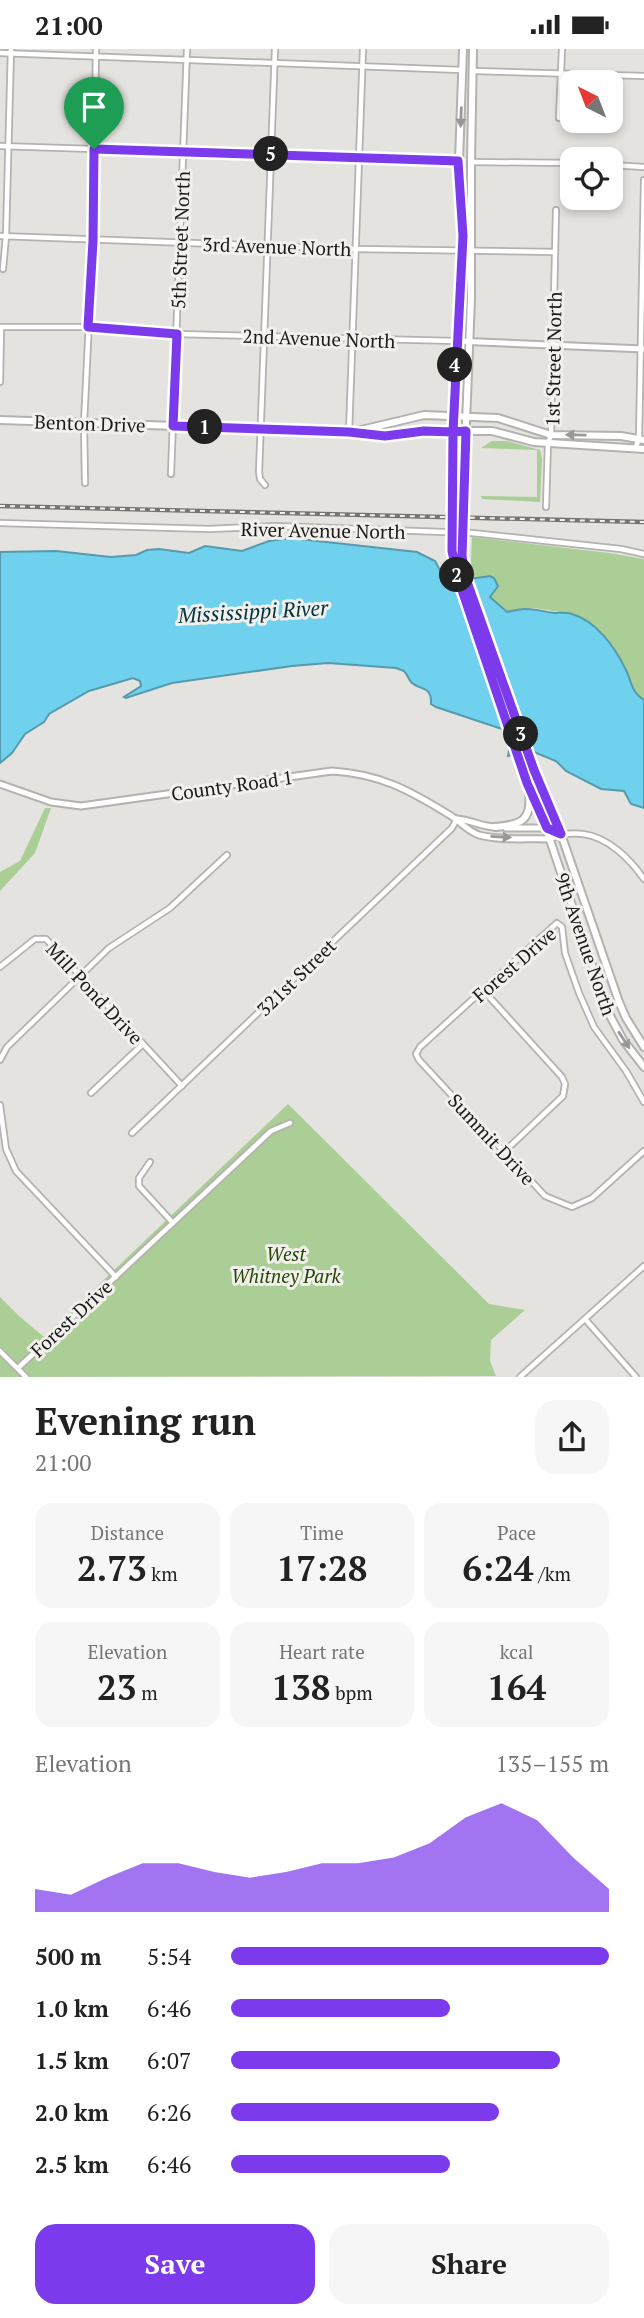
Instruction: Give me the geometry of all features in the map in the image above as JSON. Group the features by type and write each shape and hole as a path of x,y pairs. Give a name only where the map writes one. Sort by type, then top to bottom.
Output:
{"main road":[{"name":"9th Avenue North","path":"463,49 458,161 463,215 453,416 452,551 458,578 527,783 547,828 607,1010 623,1040 644,1067"},
{"name":"9th Avenue North","path":"473,49 472,250 462,556 466,579 534,770 561,834 619,1002 644,1047"},
{"name":"Benton Drive","path":"349,432 380,427 417,415 505,419 533,431 551,435 641,439"},
{"name":"Benton Drive","path":"0,420 349,432 385,436 424,431 499,432 527,441 640,448"},
{"path":"495,827 518,824 525,819 529,813 527,783"}],"street":[{"path":"85,483 84,423 93,241 96,49"},
{"name":"5th Street North","path":"171,474 187,49"},
{"path":"265,485 259,473 262,336 275,49"},
{"path":"349,432 363,49"},
{"path":"561,70 562,49"},
{"path":"3,269 10,51"},
{"path":"0,53 10,51 462,70"},
{"path":"473,71 560,74"},
{"path":"623,75 644,76"},
{"path":"559,118 560,96"},
{"path":"0,146 458,161"},
{"path":"471,162 560,163"},
{"path":"623,166 644,167"},
{"path":"640,448 644,180"},
{"name":"1st Street North","path":"546,507 548,443 551,435 556,210"},
{"name":"3rd Avenue North","path":"3,236 355,249 555,252"},
{"path":"0,383 1,327"},
{"name":"2nd Avenue North","path":"1,327 88,327 177,334 642,348"},
{"name":"River Avenue North","path":"0,523 211,529 275,526 472,533 621,549 644,554"},
{"name":"County Road 1","path":"0,784 51,803 81,806 332,771 358,773 384,779 409,790 457,819 477,835 550,839"},
{"name":"County Road 1","path":"457,819 468,820 481,826 547,828"},
{"name":"321st Street","path":"132,1133 452,828 457,819"},
{"path":"547,828 561,834 583,834 599,838 613,846 644,879"},
{"path":"550,839 561,834"},
{"path":"0,1060 7,1047 109,948 170,908 227,855"},
{"name":"Forest Drive","path":"416,1054 420,1047 556,923 562,927 565,953 594,1027 644,1101"},
{"name":"Mill Pond Drive","path":"0,967 35,939 46,939 182,1086"},
{"path":"483,990 562,1077 565,1084 564,1097 504,1152"},
{"path":"91,1093 143,1044"},
{"name":"Summit Drive","path":"416,1054 545,1196 572,1207 592,1198 644,1151"},
{"path":"0,1105 6,1149 16,1171 116,1277"},
{"name":"Forest Drive","path":"26,1377 18,1368 271,1131 290,1123"},
{"path":"150,1162 138,1178 139,1185 173,1223"},
{"path":"520,1377 644,1266"},
{"path":"585,1319 636,1377"},
{"path":"0,1351 18,1368"}],"green space":[{"path":"492,441 507,441 540,450 540,502 482,499 481,496 537,497 537,450 481,448"},
{"path":"472,537 644,559 644,700 634,693 626,668 611,644 589,623 573,614 534,608 507,612 490,597 480,579 474,579 471,561"},
{"path":"45,808 51,808 35,853 0,891 0,872 20,861"},
{"name":"West Whitney Park","path":"288,1104 489,1304 525,1310 491,1340 490,1361 496,1376 0,1377 0,1297 44,1337"}],"water":[{"name":"Mississippi River","path":"290,538 417,552 435,561 441,572 470,579 490,576 494,578 498,586 490,597 507,612 527,609 568,613 589,622 610,643 634,689 644,700 644,808 631,804 624,791 601,789 566,771 556,761 534,752 520,752 508,756 510,745 505,730 436,707 431,704 430,694 414,685 404,671 396,668 328,663 172,683 126,698 124,697 141,686 140,681 133,678 89,691 49,714 44,722 25,734 12,753 0,763 0,552 56,551 111,557 136,555 159,549 189,553 205,546 242,551 269,541"}],"pier":[{"path":"450,570 473,576 536,757 524,755 516,758 475,644 472,643"}],"railway":[{"path":"0,506 644,522"}],"route":[{"path":"94,149 88,327 177,334 173,426 349,432 385,436 424,431 453,432 452,551 458,578 527,783 547,828 561,834 534,770 466,579 462,556 466,431 453,432 463,236 458,161 94,149"}]}
